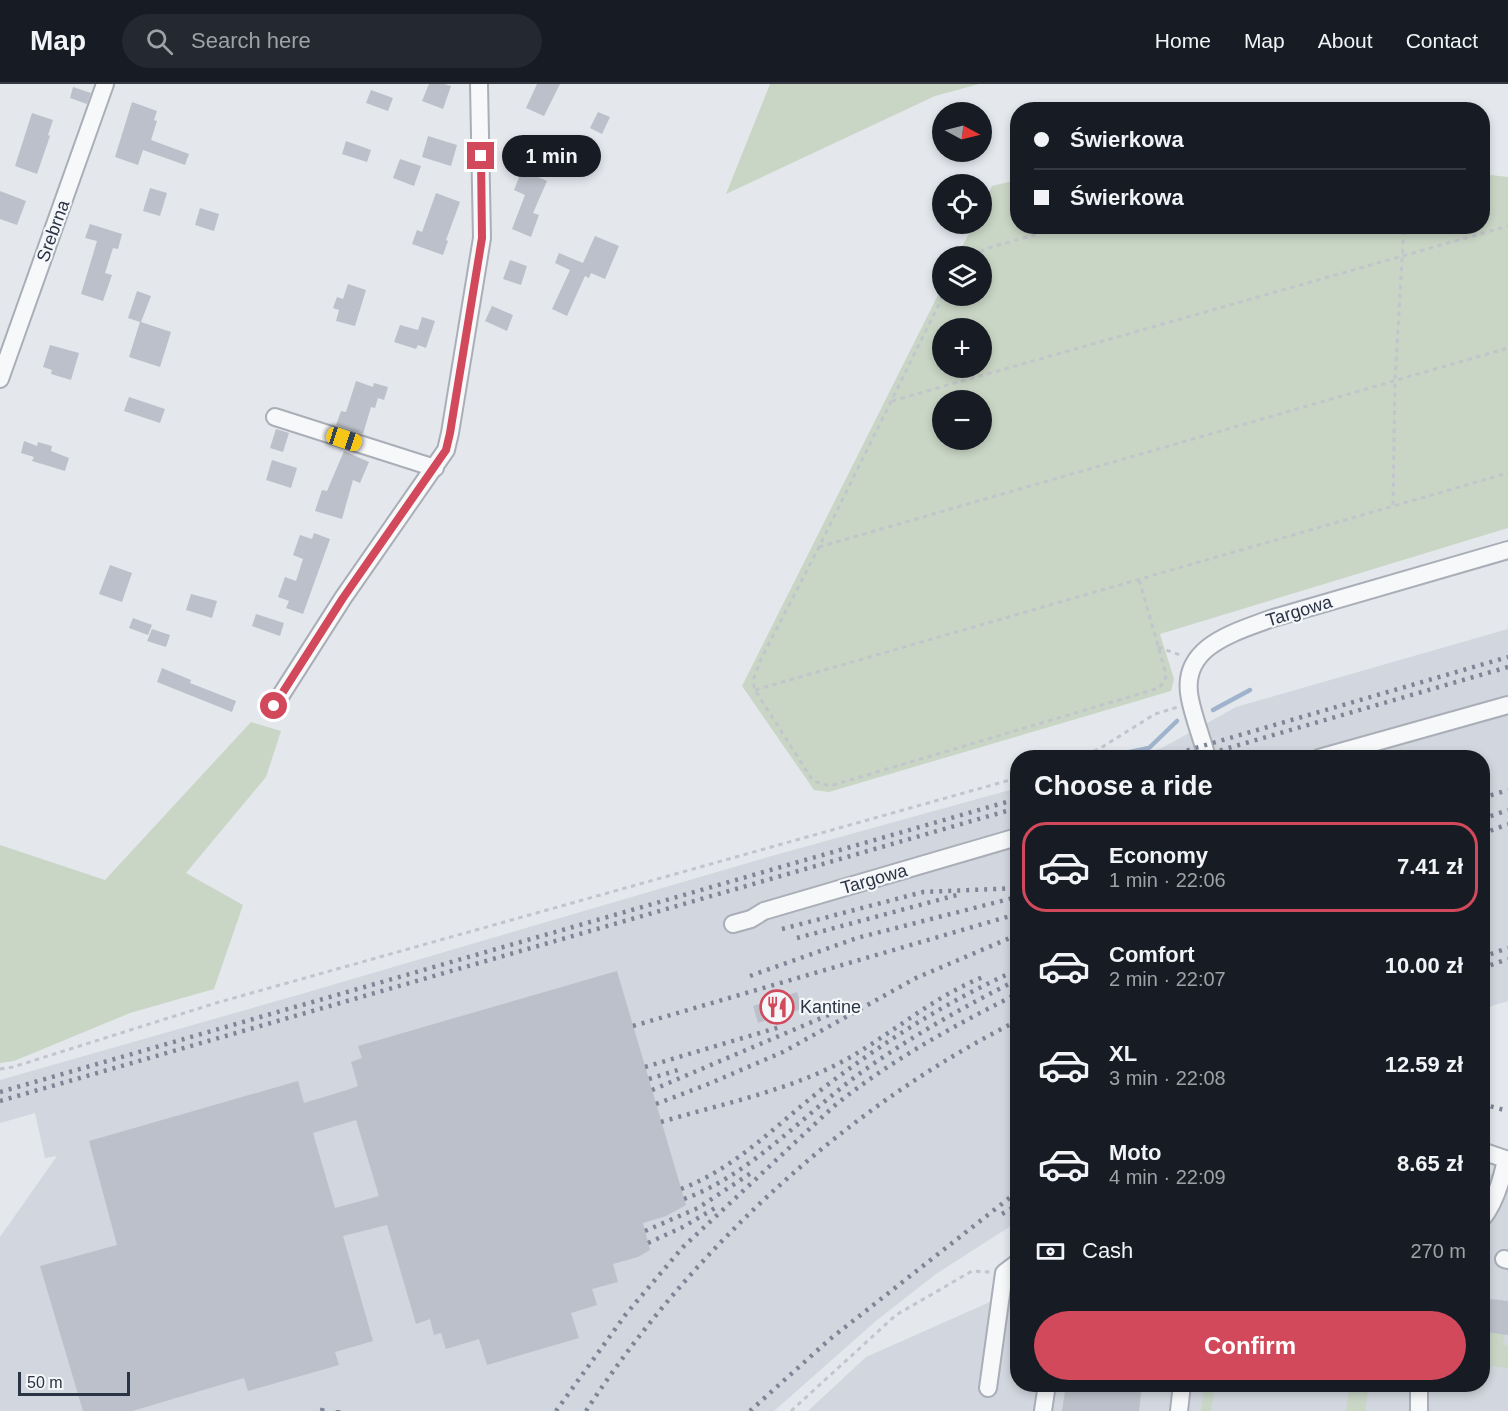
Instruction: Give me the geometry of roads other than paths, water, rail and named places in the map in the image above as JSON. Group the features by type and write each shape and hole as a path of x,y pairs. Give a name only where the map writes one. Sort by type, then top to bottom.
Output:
{"street":[{"name":"Srebrna","path":"0,379 105,84"},
{"path":"274,706 343,598 446,450 482,238 479,84"},
{"path":"275,417 435,468"},
{"name":"Targowa","path":"1205,750 1191,704 1189,685 1194,664 1200,653 1209,645 1270,619 1508,550"},
{"path":"1348,750 1508,705"},
{"name":"Targowa","path":"733,924 751,919 764,911 1010,839"},
{"path":"1490,1154 1507,1160 1490,1205"},
{"path":"988,1388 1010,1268"},
{"path":"1043,1411 1046,1392"},
{"path":"1179,1411 1181,1392"},
{"path":"1419,1392 1419,1411"}],"waterway":[{"path":"1213,710 1250,690"},
{"path":"1139,750 1149,748 1177,721"}],"railway":[{"path":"1188,750 1508,657"},
{"path":"1222,750 1508,667"},
{"path":"1490,796 1508,790"},
{"path":"0,1092 1010,801"},
{"path":"0,1101 1010,810"},
{"path":"1490,816 1508,810"},
{"path":"1490,831 1508,824"},
{"path":"782,929 923,892 1010,888"},
{"path":"797,938 957,895"},
{"path":"750,976 857,938 1010,899"},
{"path":"633,1026 1010,916"},
{"path":"656,1104 783,1052 916,978 1010,938"},
{"path":"1490,954 1508,948"},
{"path":"1490,965 1508,959"},
{"path":"681,1189 721,1169 757,1143 826,1086 894,1037 967,994 1010,973"},
{"path":"661,1122 780,1088 826,1070 864,1049 930,1005 983,977"},
{"path":"684,1199 708,1189 752,1161 855,1077 893,1051 955,1013 1010,984"},
{"path":"556,1411 626,1314 683,1247 833,1107 876,1075 922,1046 1010,998"},
{"path":"652,1090 859,1002"},
{"path":"586,1411 627,1352 673,1295 723,1240 777,1188 833,1140 893,1095 954,1056 1010,1025"},
{"path":"645,1067 780,1027"},
{"path":"649,1079 681,1069"},
{"path":"1490,1106 1508,1111"},
{"path":"645,1231 698,1208 751,1173"},
{"path":"750,1411 830,1339 1010,1198"},
{"path":"648,1243 683,1227 715,1208"},
{"path":"1002,1214 1010,1209"},
{"path":"322,1411 323,1406"}],"place":[{"name":"Kantine","path":"777,1007"}]}
